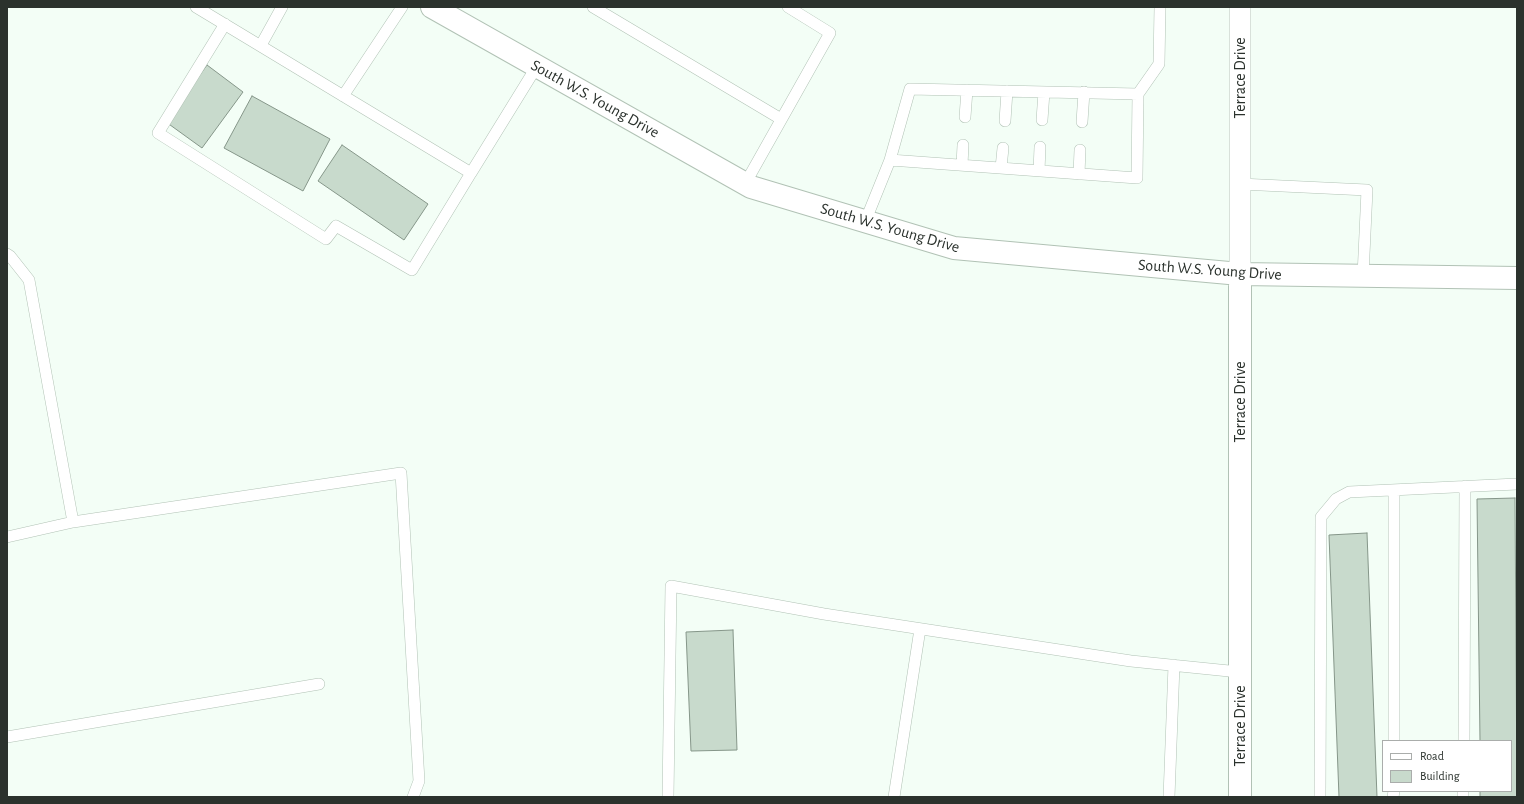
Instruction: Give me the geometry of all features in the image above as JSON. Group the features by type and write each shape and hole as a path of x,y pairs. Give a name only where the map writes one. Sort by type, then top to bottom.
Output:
{"main road":[{"name":"South W.S. Young Drive","path":"432,7 745,184 954,248 1240,274 1517,278"},
{"name":"Terrace Drive","path":"1240,274 1240,797"}],"street":[{"name":"Terrace Drive","path":"1240,7 1240,274"}],"lane":[{"path":"196,7 471,172"},
{"path":"261,46 282,7"},
{"path":"343,96 402,7"},
{"path":"593,7 782,119"},
{"path":"745,184 830,33 788,7"},
{"path":"890,160 1137,178 1138,94 1159,64 1160,7"},
{"path":"225,24 158,133 326,239 336,226 412,270 537,66"},
{"path":"865,222 890,160 910,89 1138,94"},
{"path":"965,117 967,90"},
{"path":"1005,121 1007,91"},
{"path":"1042,120 1044,92"},
{"path":"1082,122 1084,92"},
{"path":"962,165 964,145"},
{"path":"1001,168 1003,148"},
{"path":"1039,171 1040,148"},
{"path":"1079,174 1080,150"},
{"path":"1240,184 1367,190 1363,276"},
{"path":"7,254 29,280 73,522"},
{"path":"7,537 73,522 401,473 419,780 413,797"},
{"path":"1320,797 1321,516 1336,499 1349,492 1517,484"},
{"path":"1464,740 1465,486"},
{"path":"1394,490 1394,740"},
{"path":"668,797 671,586 824,614 1130,661 1239,672"},
{"path":"894,797 920,629"},
{"path":"1169,797 1174,665"},
{"path":"7,737 319,684"}],"building":[{"path":"207,65 243,92 202,148 166,122"},
{"path":"252,96 330,139 303,191 224,148"},
{"path":"342,145 428,204 404,240 318,181"},
{"path":"1515,498 1517,797 1480,797 1480,792 1512,792 1512,740 1480,740 1477,499"},
{"path":"1367,533 1377,797 1339,797 1329,535"},
{"path":"733,630 737,750 691,751 686,632"}]}
